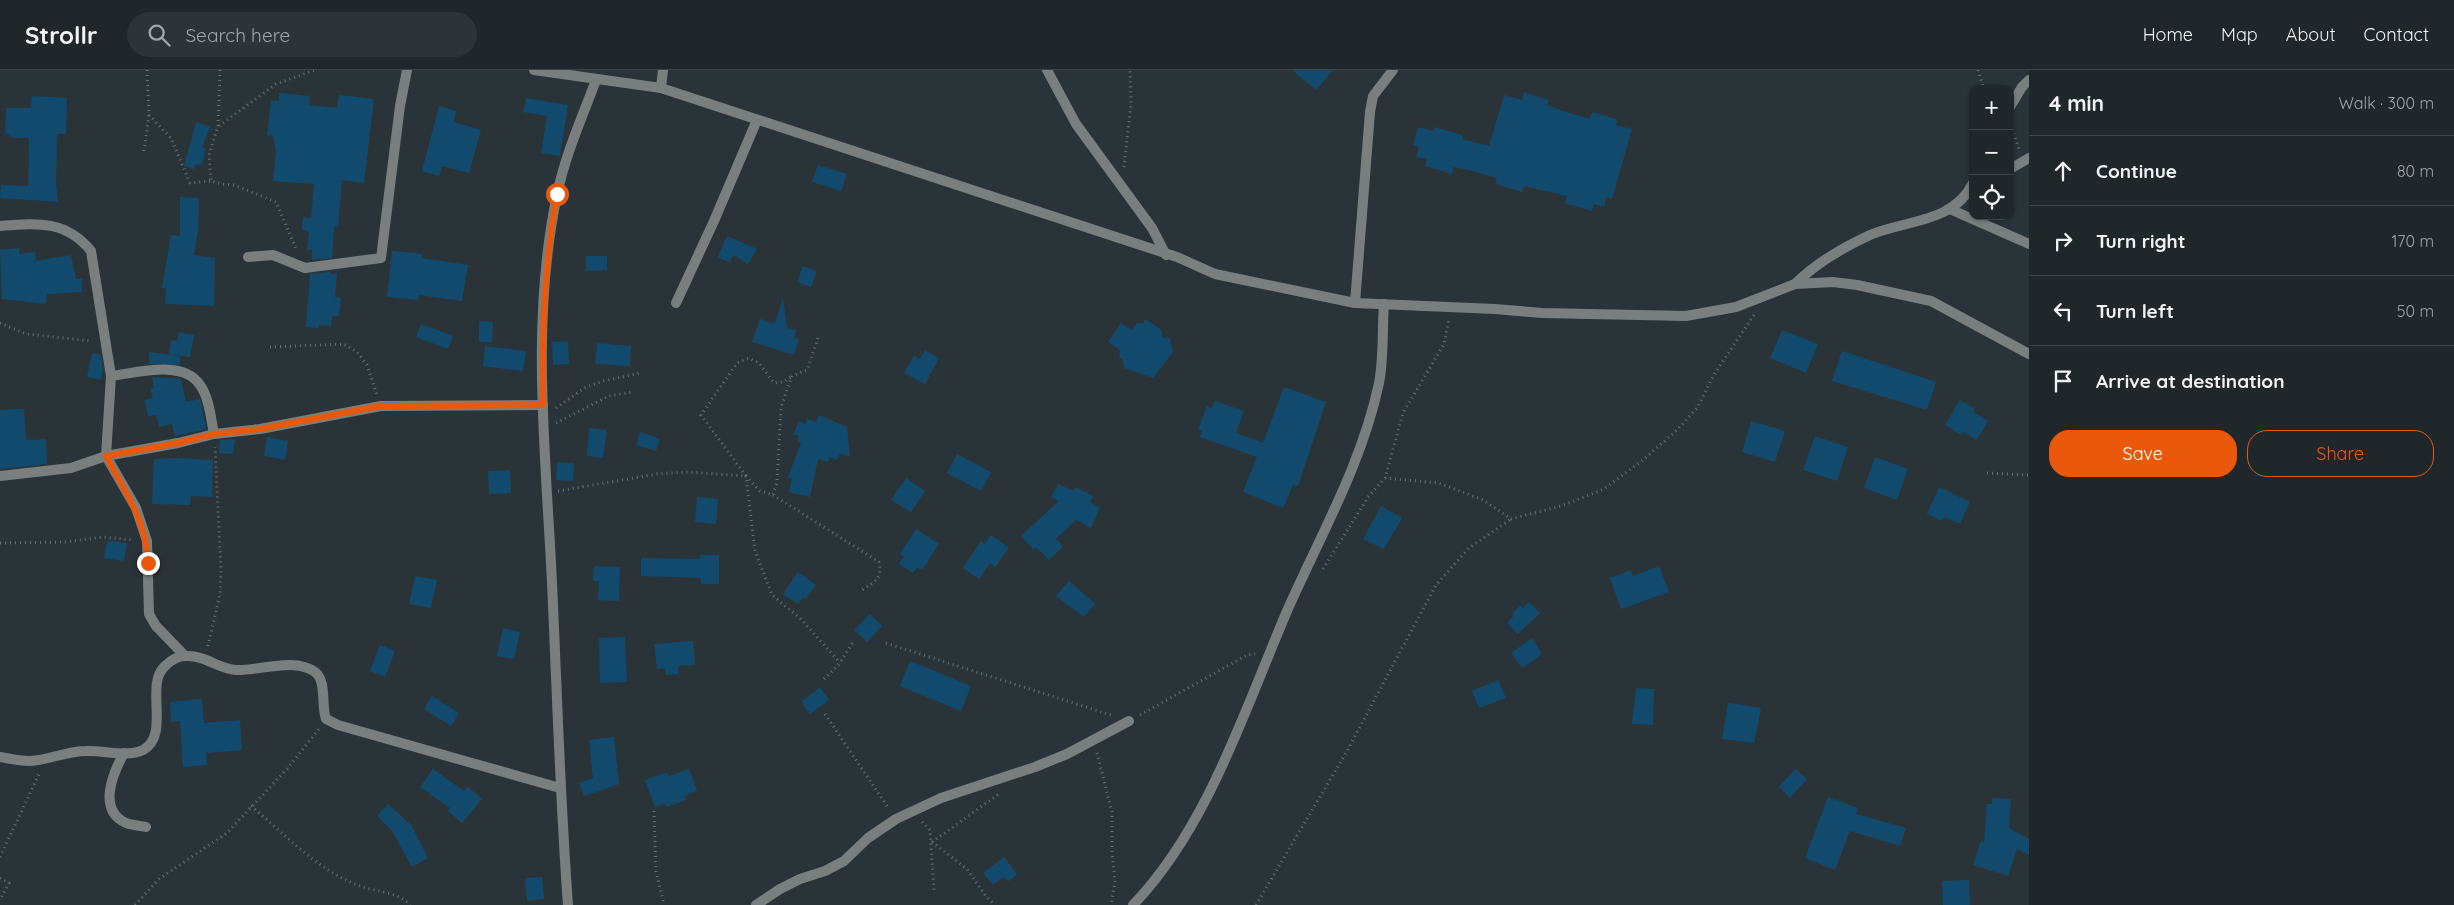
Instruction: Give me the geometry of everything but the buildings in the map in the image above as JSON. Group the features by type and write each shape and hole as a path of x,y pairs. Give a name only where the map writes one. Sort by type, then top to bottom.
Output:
{"street":[{"path":"248,257 273,255 305,268 381,258 407,70"},
{"path":"534,70 661,88 1177,258 1215,274 1355,302 1451,306 1542,313 1686,316 1736,306 1795,284 1833,282 1931,301 2029,354"},
{"path":"661,88 663,70"},
{"path":"1047,70 1076,124 1152,228 1166,255"},
{"path":"1355,302 1370,112 1373,96 1393,70"},
{"path":"568,905 560,788 543,405 542,336 549,237 564,163 596,80"},
{"path":"2014,100 2029,80"},
{"path":"676,303 714,221 757,120"},
{"path":"2014,167 2029,158"},
{"path":"1795,284 1806,273 1871,235 1952,210 1969,194"},
{"path":"1952,210 2029,244"},
{"path":"0,226 46,224 64,229 80,238 91,251 111,376 106,456 136,508 147,541 149,614 156,626 185,656"},
{"path":"1133,905 1144,894 1180,842 1216,779 1361,451 1380,382 1384,304"},
{"path":"111,376 157,370 189,373 201,385 214,434"},
{"path":"0,476 71,468 106,456 178,443 214,434 260,429 380,406 543,405"},
{"path":"0,757 31,761 68,752 136,753 145,749 154,737 157,723 157,681 163,667 173,660 185,656 204,658 217,666 234,670 286,665 302,667 315,672 321,680 323,712 326,719 353,730 560,788"},
{"path":"756,905 780,889 844,861 868,838 910,812 941,798 1068,754 1128,721"},
{"path":"124,753 112,778 109,793 110,804 117,815 125,822 146,827"}],"path":[{"path":"144,151 149,115 147,70"},
{"path":"211,180 209,155 218,126 220,70"},
{"path":"218,126 276,84 315,70"},
{"path":"1122,187 1131,104 1130,70"},
{"path":"1978,70 1983,85"},
{"path":"149,115 171,138 190,183 211,180 221,184 234,185 276,202 305,268"},
{"path":"1256,905 1347,751 1436,585 1469,548 1512,520 1561,506 1604,489 1677,430 1697,408 1714,373 1758,309 1759,298"},
{"path":"1330,556 1368,497 1385,478 1403,413 1444,344 1451,306"},
{"path":"0,323 26,334 105,342"},
{"path":"818,338 807,370 792,376 784,382 774,383 759,363 750,358 737,363 701,415 746,476 760,491 773,495 879,562 881,572 878,579 862,590"},
{"path":"270,347 344,344 357,352 367,365 380,406"},
{"path":"544,418 586,387 603,381 642,373"},
{"path":"773,495 777,482 782,407 792,376"},
{"path":"544,429 587,405 609,396 632,392"},
{"path":"204,658 220,594 221,572 217,527 217,475 214,460 214,434"},
{"path":"548,493 658,474 689,472 746,476"},
{"path":"1987,473 2029,475"},
{"path":"746,476 755,550 772,595 802,620 840,663"},
{"path":"1385,478 1439,483 1483,500 1512,520"},
{"path":"0,543 66,542 103,537 147,541"},
{"path":"824,679 840,663 853,642"},
{"path":"886,643 1128,721 1247,656 1271,651"},
{"path":"824,714 896,819"},
{"path":"135,905 159,879 227,833 287,769 326,719"},
{"path":"1095,739 1097,758 1112,812 1112,853 1115,882 1112,905"},
{"path":"0,857 46,758"},
{"path":"932,842 1004,790"},
{"path":"251,806 322,866 360,886 406,900 410,905"},
{"path":"654,811 656,871 664,905"},
{"path":"910,812 930,830 934,890"},
{"path":"932,842 967,869 985,895 995,905"},
{"path":"0,878 9,883 0,900"}],"route":[{"path":"148,563 147,541 136,508 106,456 145,450 214,434 260,429 308,418 380,406 543,405 542,336 544,291 549,237 557,194"}]}
